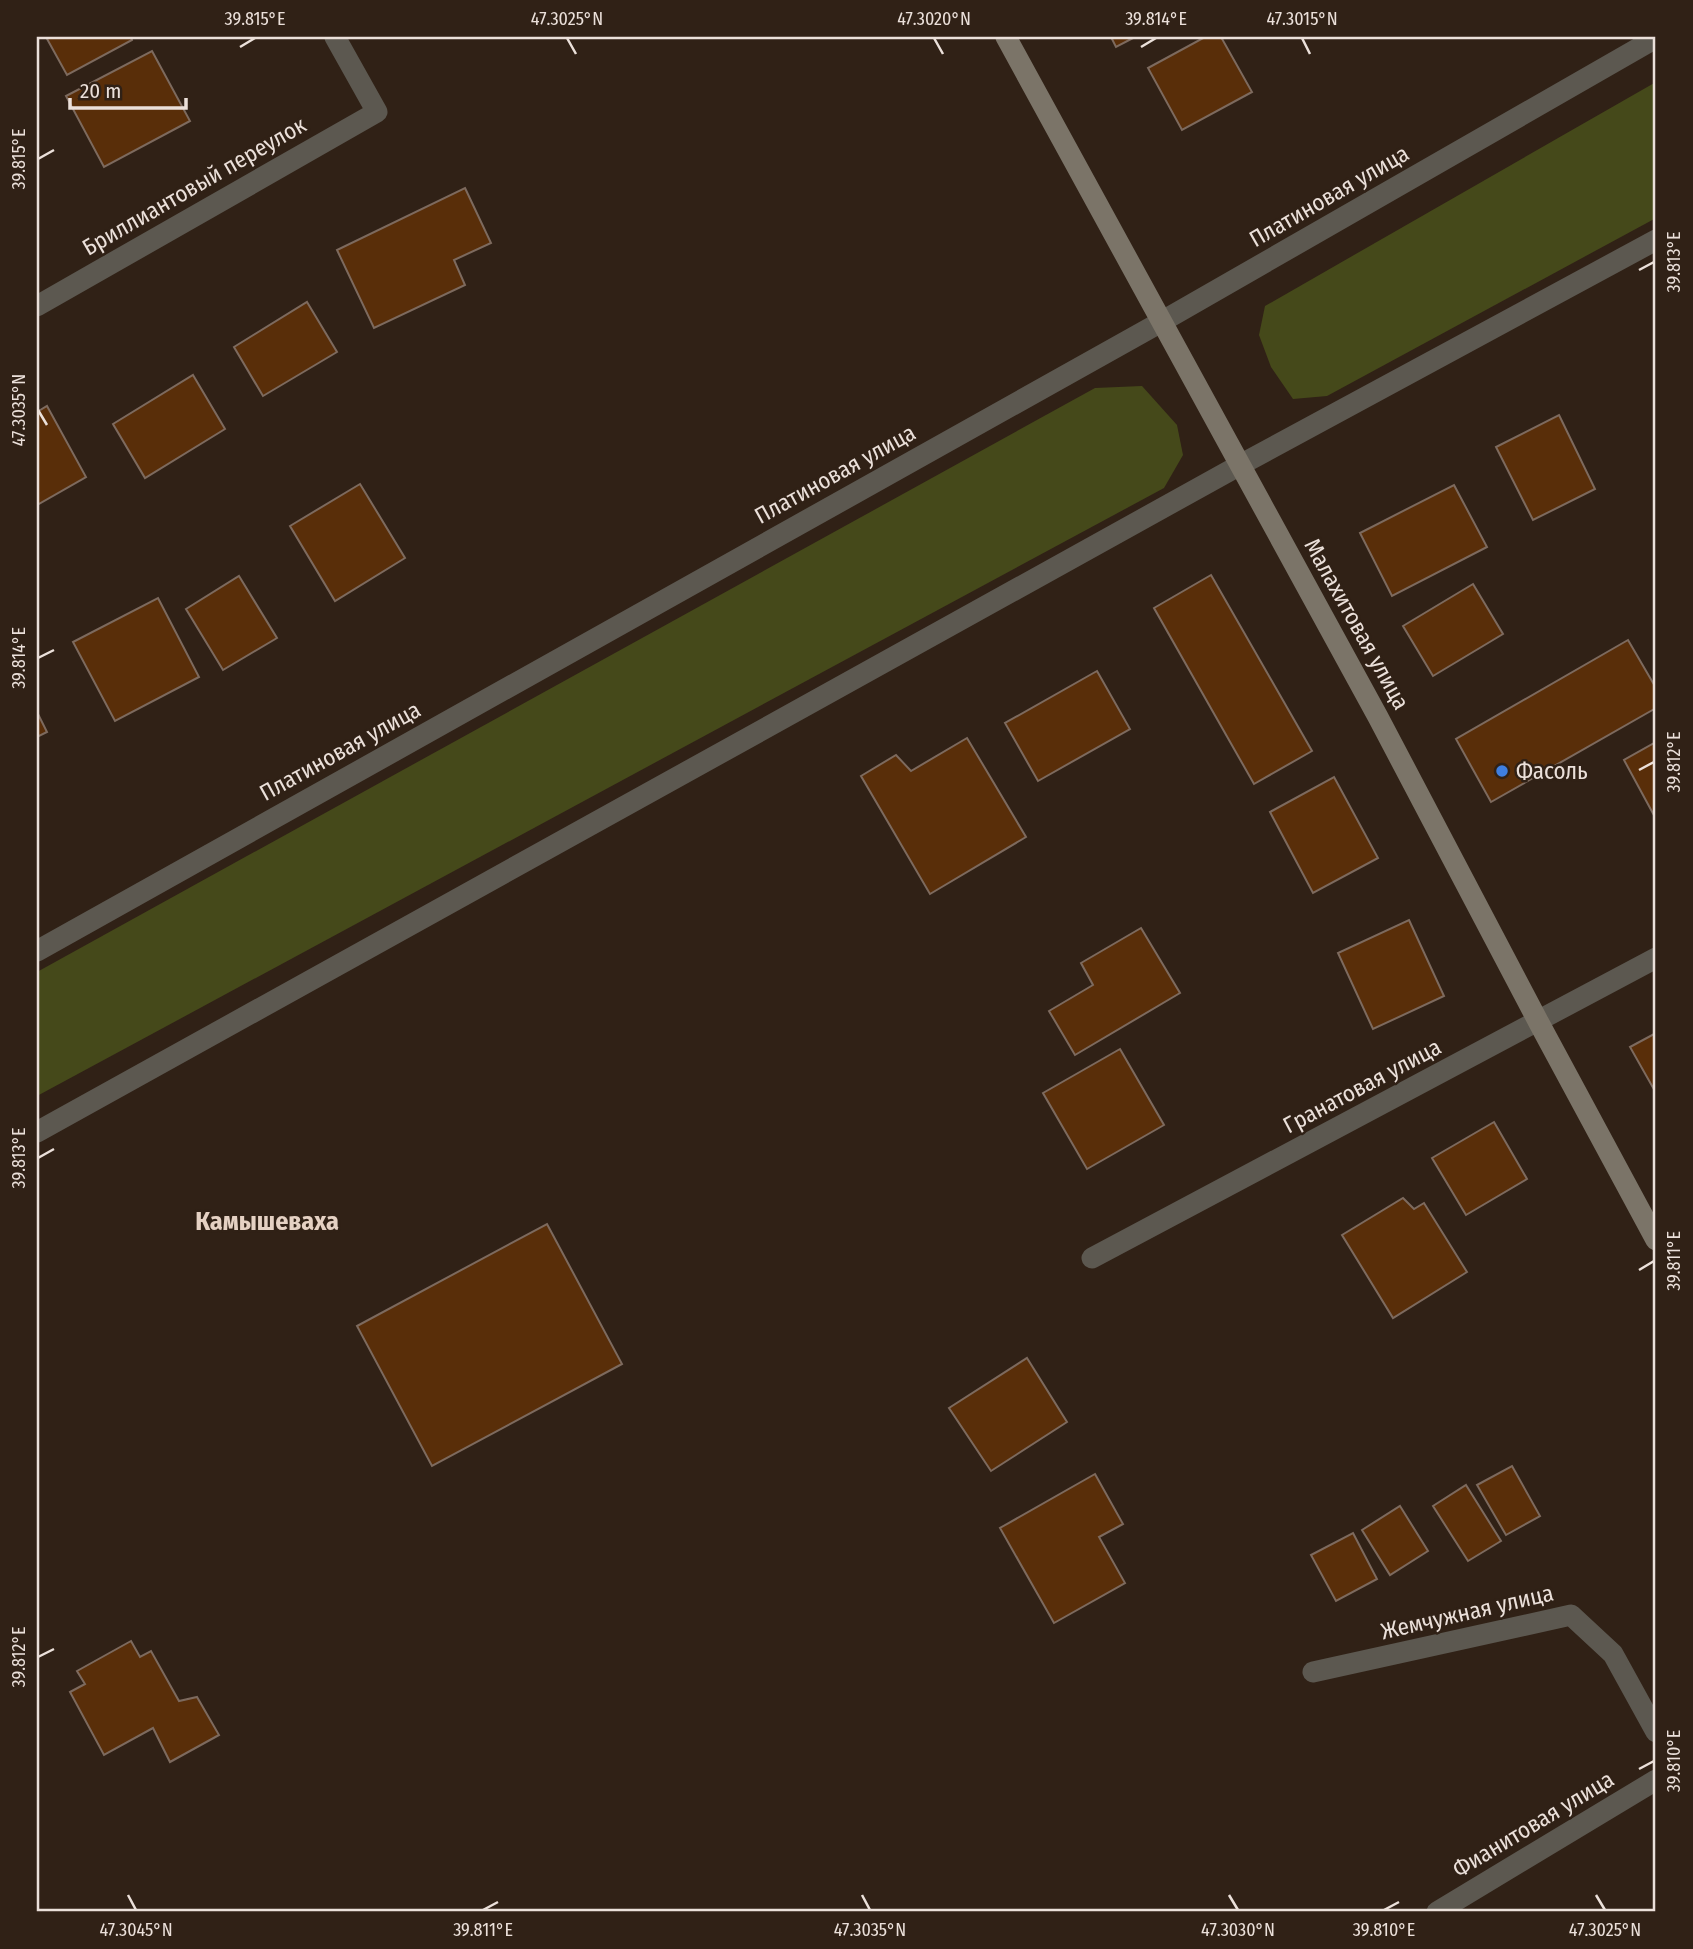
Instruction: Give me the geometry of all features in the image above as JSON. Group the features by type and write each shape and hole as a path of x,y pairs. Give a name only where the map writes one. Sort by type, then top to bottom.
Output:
{"street":[{"name":"Бриллиантовый переулок","path":"37,306 377,112 335,37"},
{"name":"Малахитовая улица","path":"1006,37 1378,717 1656,1240"},
{"name":"Платиновая улица","path":"37,951 1161,322 1656,38"},
{"path":"37,1132 1240,465 1656,240"},
{"name":"Гранатовая улица","path":"1092,1258 1539,1023 1656,958"},
{"name":"Жемчужная улица","path":"1313,1672 1570,1615 1613,1654 1656,1732"},
{"name":"Фианитовая улица","path":"1437,1912 1656,1780"}],"green space":[{"path":"1656,82 1656,218 1327,396 1293,399 1271,367 1259,335 1265,306"},
{"path":"1142,386 1177,425 1183,455 1164,488 37,1096 37,972 1095,388"}],"building":[{"path":"46,37 131,37 132,40 67,75"},
{"path":"1111,37 1135,37 1116,47"},
{"path":"1205,37 1221,37 1252,92 1182,130 1148,68"},
{"path":"152,51 190,121 104,167 66,96"},
{"path":"465,188 491,243 454,260 465,285 374,328 337,250"},
{"path":"307,302 337,352 263,396 234,347"},
{"path":"193,375 225,429 145,478 113,424"},
{"path":"47,406 86,477 37,505 37,412"},
{"path":"1559,415 1595,489 1533,520 1496,447"},
{"path":"360,484 405,558 335,601 290,526"},
{"path":"1454,485 1487,547 1392,596 1360,533"},
{"path":"1211,575 1312,751 1254,784 1154,608"},
{"path":"239,576 277,638 223,670 186,609"},
{"path":"1473,584 1503,634 1433,676 1403,626"},
{"path":"158,598 199,677 115,721 73,642"},
{"path":"1628,640 1656,688 1656,708 1491,802 1456,739"},
{"path":"1097,671 1130,729 1038,781 1005,723"},
{"path":"37,712 47,732 37,737"},
{"path":"967,738 1026,837 930,894 861,776 896,755 911,771"},
{"path":"1656,742 1656,819 1624,760"},
{"path":"1334,777 1378,858 1313,893 1270,812"},
{"path":"1409,920 1444,996 1373,1029 1338,953"},
{"path":"1141,928 1180,993 1075,1055 1049,1011 1093,985 1081,963"},
{"path":"1656,1033 1656,1093 1630,1047"},
{"path":"1120,1049 1164,1125 1087,1169 1043,1093"},
{"path":"1494,1122 1527,1179 1466,1215 1432,1158"},
{"path":"1403,1198 1414,1209 1424,1203 1467,1272 1393,1318 1342,1235"},
{"path":"547,1224 622,1364 432,1466 357,1326"},
{"path":"1027,1358 1067,1422 991,1471 949,1408"},
{"path":"1512,1466 1540,1516 1506,1535 1477,1485"},
{"path":"1095,1474 1123,1524 1099,1537 1125,1583 1054,1623 1000,1528"},
{"path":"1466,1485 1501,1541 1468,1561 1433,1506"},
{"path":"1400,1506 1428,1551 1390,1575 1362,1530"},
{"path":"1353,1533 1377,1579 1336,1601 1311,1555"},
{"path":"131,1641 140,1657 151,1651 179,1701 197,1697 219,1735 170,1762 153,1728 104,1755 70,1692 85,1684 77,1671"}],"place":[{"name":"Фасоль","path":"1502,771"}],"district":[{"name":"Камышеваха","path":"267,1221"}]}
